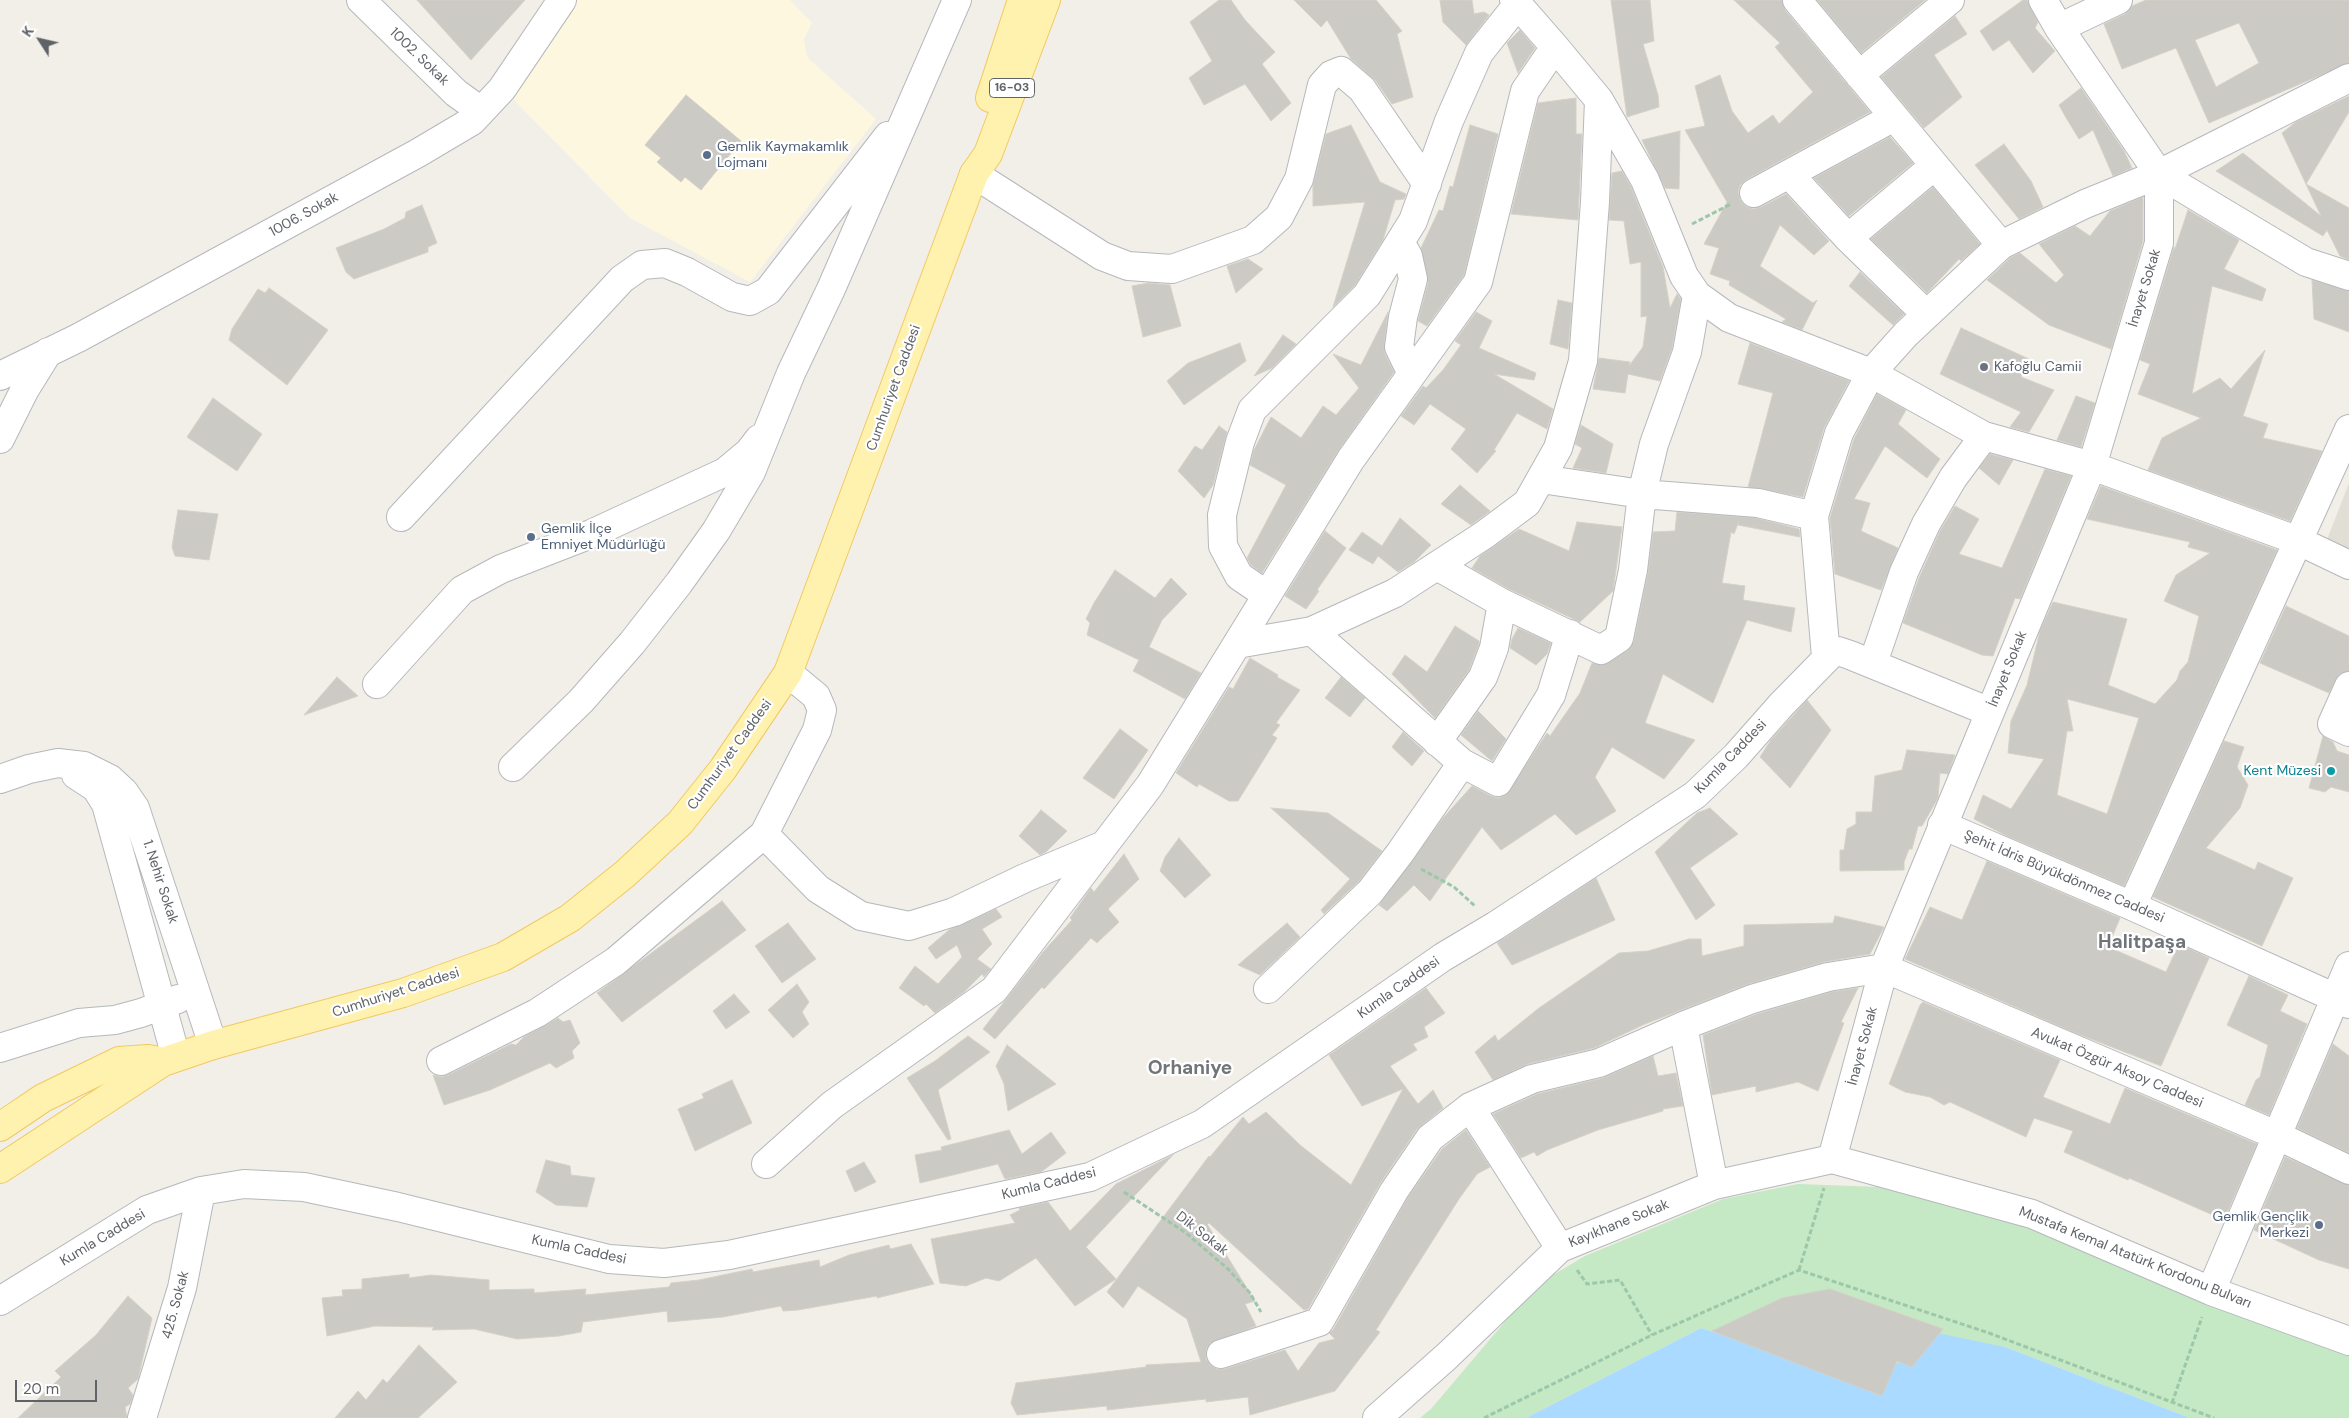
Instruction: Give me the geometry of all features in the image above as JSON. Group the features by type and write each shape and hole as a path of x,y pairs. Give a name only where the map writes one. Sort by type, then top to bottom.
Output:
{"main road":[{"name":"Cumhuriyet Caddesi","path":"974,174 976,142 1022,0"},
{"name":"Cumhuriyet Caddesi","path":"169,1060 213,1045 402,993 503,957 570,918 625,874 680,823 723,769 788,673 974,174 988,154 1046,0"},
{"name":"16-03","path":"0,1127 43,1098 119,1060 169,1060"},
{"name":"16-03","path":"0,1169 169,1060"}],"street":[{"name":"1002. Sokak","path":"361,0 456,93 481,111"},
{"name":"1006. Sokak","path":"0,376 418,153 472,120 502,89 562,0"},
{"path":"513,767 582,701 632,643 679,583 716,531 751,472 791,373 831,289 957,0"},
{"path":"1797,0 2001,245"},
{"path":"1859,75 1950,0"},
{"path":"2043,0 2059,28 2159,174 2306,262 2349,276"},
{"path":"2059,28 2118,0"},
{"path":"1267,596 1239,576 1223,546 1222,515 1240,442 1252,410 1368,295 1413,221 1450,120 1479,53 1516,2 1600,100 1645,180 1684,276 1697,295 1729,318 1872,373 1984,436 2092,466 2298,541 2349,565"},
{"path":"766,1164 832,1105 994,990 1150,785 1350,459 1478,282 1525,91 1555,47"},
{"path":"974,174 1102,256 1128,266 1172,269 1253,240 1279,216 1299,179 1322,85 1331,75 1341,71 1362,89 1427,184"},
{"path":"1990,712 1873,663 1838,651 1826,657 1814,516 1839,433 1872,373 1926,314 2001,245 2085,204 2159,174 2349,78"},
{"path":"1237,644 1312,631 1395,593 1484,535 1527,503 1558,448 1583,361 1595,202 1600,100"},
{"path":"401,517 622,279 642,265 665,263 687,272 732,297 750,301 768,292 914,101"},
{"path":"1754,193 1894,117"},
{"path":"1848,238 1934,166"},
{"path":"1789,174 1848,238 1926,314"},
{"name":"İnayet Sokak","path":"1832,1159 1884,968 2092,466 2159,243 2159,174"},
{"path":"1400,242 1408,256 1413,279 1403,316 1399,347 1412,374"},
{"path":"1437,566 1502,604 1601,650 1619,638 1633,570 1642,494 1654,444 1686,352 1697,295"},
{"path":"0,439 25,389 48,352"},
{"path":"377,684 462,590 500,569 592,534 725,472 749,452 769,426"},
{"path":"2132,906 2349,429"},
{"path":"1873,663 1904,572 1926,524 1953,478 1984,436"},
{"path":"1541,479 1642,494 1758,502 1814,516"},
{"path":"1437,742 1482,677 1494,648 1502,604"},
{"path":"1312,631 1462,763 1498,782 1551,695 1570,634"},
{"name":"Kumla Caddesi","path":"0,1301 147,1210 201,1191 244,1184 304,1187 398,1207 609,1259 664,1263 729,1255 1090,1177 1202,1124 1443,957 1495,926 1694,795 1736,756 1826,657"},
{"path":"441,1061 537,1013 616,962 764,834 817,730 822,710 816,696 788,673"},
{"path":"2349,686 2332,724 2349,732"},
{"path":"58,763 96,788 106,804 162,1005 169,1060"},
{"name":"1. Nehir Sokak","path":"0,779 30,768 58,763 84,766 110,779 124,792 135,808 213,1045"},
{"path":"1268,989 1370,892 1400,853 1462,763"},
{"name":"Şehit İdris Büyükdönmez Caddesi","path":"1942,825 2132,906 2342,1001"},
{"path":"764,834 818,889 861,916 909,926 954,912 1025,878 1106,844"},
{"path":"2212,1291 2276,1135 2342,1001 2349,966"},
{"path":"1221,1354 1319,1322 1394,1191 1430,1138 1470,1106 1532,1079 1599,1064 1683,1026 1752,999 1828,977 1884,968"},
{"name":"Avukat Özgür Aksoy Caddesi","path":"1884,968 2276,1135 2349,1170"},
{"path":"0,1048 79,1023 115,1020 196,992"},
{"path":"1683,1026 1714,1185"},
{"path":"1470,1106 1560,1248"},
{"name":"Kayıkhane Sokak","path":"1377,1418 1446,1357 1560,1248 1714,1185 1832,1159"},
{"name":"Mustafa Kemal Atatürk Kordonu Bulvarı","path":"1832,1159 2032,1214 2212,1291 2349,1341"},
{"name":"425. Sokak","path":"142,1418 182,1288 201,1191"}],"path":[{"path":"1668,236 1754,193"},
{"path":"1400,853 1423,870 1454,887 1495,926"},
{"path":"1799,1270 1832,1159"},
{"name":"Dik Sokak","path":"1090,1177 1128,1194 1186,1233 1228,1269 1250,1294 1266,1321 1270,1338"},
{"path":"1560,1248 1587,1284 1620,1280 1652,1335"},
{"path":"1484,1418 1652,1335 1799,1270 1990,1333 2214,1418"},
{"path":"2172,1403 2212,1291"}],"shaded area":[{"name":"Gemlik Kaymakamlık Lojmanı","path":"570,0 790,0 812,23 804,39 809,59 876,119 750,282 630,218 511,97"},
{"path":"2349,483 2349,562 2323,550"}],"green space":[{"path":"1798,1184 1879,1187 2043,1232 2349,1349 2349,1418 2190,1418 2005,1347 1874,1385 1701,1328 1526,1418 1420,1418 1431,1409 1536,1285 1585,1256 1723,1199"}],"water":[{"path":"1701,1328 1874,1385 1932,1332 2005,1347 2190,1418 1526,1418"}],"building":[{"path":"417,0 525,0 471,60"},
{"path":"1219,0 1231,0 1245,20 1275,52 1262,64 1291,103 1271,121 1245,84 1204,105 1189,78 1212,61 1190,22"},
{"path":"1294,0 1376,0 1402,31 1397,34 1413,97 1392,104 1375,80 1351,59 1327,20 1321,27"},
{"path":"1440,0 1472,0 1474,14 1484,12 1489,15 1466,45 1443,22"},
{"path":"1611,0 1650,0 1654,41 1643,44 1658,95 1659,107 1627,117"},
{"path":"1734,0 1782,0 1785,10 1870,112 1747,179 1740,185 1738,192 1740,200 1745,206 1753,209 1786,194 1829,241 1814,255 1780,225 1760,266 1813,303 1817,300 1802,330 1782,322 1786,319 1729,285 1730,281 1710,274 1719,248 1704,244 1727,202 1685,130 1705,126 1695,86 1720,75 1732,111 1748,133 1773,115 1779,124 1813,92 1775,47 1780,43"},
{"path":"1817,0 1925,0 1861,53"},
{"path":"2023,0 2027,0 2038,22 2035,28 2055,51 2033,73 2009,40 1993,51 1980,31"},
{"path":"2146,0 2349,0 2349,63 2209,123 2176,48 2122,69 2104,24 2125,14 2132,6","holes":["2239,23 2259,63 2216,87 2195,40"]},
{"path":"1955,16 1967,34 1934,55 1962,97 1924,128 1881,77"},
{"path":"1520,30 1535,48 1518,73 1507,43"},
{"path":"2081,88 2124,151 2132,168 2113,176 2093,130 2079,139 2059,105"},
{"name":"Gemlik Kaymakamlık Lojmanı","path":"686,95 741,141 701,190 685,177 681,182 657,162 661,158 645,145"},
{"path":"2349,96 2349,112 2306,184 2349,208 2349,260 2340,256 2327,230 2323,236 2216,171 2243,153 2321,216 2282,133 2296,122"},
{"path":"1576,98 1576,134 1582,134 1578,220 1511,214 1538,103"},
{"path":"1351,125 1380,182 1406,194 1404,199 1395,200 1383,240 1355,285 1333,307 1365,202 1313,206 1313,185 1326,134"},
{"path":"1470,125 1498,134 1464,275 1427,326 1418,321 1428,283 1421,248 1439,210 1443,211 1450,186 1453,187"},
{"path":"1680,131 1679,189 1665,188 1642,140"},
{"path":"1890,137 1913,163 1849,216 1814,178"},
{"path":"2004,144 2031,181 2043,207 2019,219 1975,165"},
{"path":"1622,171 1631,187 1663,267 1670,308 1677,294 1681,299 1672,348 1660,381 1628,374 1625,393 1593,389 1599,358 1630,362 1629,366 1643,347 1647,316 1641,317 1641,262 1630,264 1624,221 1609,220 1612,173"},
{"path":"1933,187 1980,244 1961,261 1959,259 1927,293 1871,239"},
{"path":"2143,197 2143,241 2111,349 2049,325 1987,280 2010,258 2020,253 2056,283 2064,275 2039,244 2075,226 2090,236 2110,211"},
{"path":"422,205 437,243 428,247 428,252 354,279 346,272 336,248 384,229 405,218 406,212"},
{"path":"2188,210 2239,240 2224,269 2266,289 2262,301 2212,286 2192,394 2220,378 2231,389 2265,350 2243,416 2268,424 2263,438 2322,451 2290,521 2148,470 2162,438 2201,418 2138,394 2150,364 2140,360 2174,247 2175,249"},
{"path":"1248,259 1263,269 1236,293 1227,266"},
{"path":"1860,272 1904,314 1893,325 1849,286"},
{"path":"2312,280 2349,291 2349,332 2314,319"},
{"path":"1148,283 1170,285 1181,326 1143,337 1132,286"},
{"path":"269,288 328,330 287,385 229,340 232,329 258,289 265,293"},
{"path":"1558,300 1572,303 1568,349 1550,344"},
{"path":"1388,312 1384,345 1385,354 1394,372 1338,451 1262,573 1251,565 1247,558 1286,485 1250,465 1254,450 1271,417 1301,438 1323,406 1336,415 1359,388 1333,354 1361,365"},
{"path":"1476,312 1492,321 1479,348 1536,373 1534,380 1494,374 1553,409 1547,429 1517,413 1494,450 1496,451 1477,473 1451,449 1466,429 1430,404 1414,425 1401,416 1423,386 1426,388 1443,370 1461,345 1455,341"},
{"name":"Kafoğlu Camii","path":"1961,328 2029,359 2021,377 2054,390 2029,432 2010,427 2021,412 1940,374"},
{"path":"1283,335 1296,344 1272,368 1254,376"},
{"path":"1240,343 1246,361 1184,405 1167,381 1188,363"},
{"path":"1750,343 1849,381 1824,428 1803,497 1748,487 1773,393 1738,384"},
{"path":"1877,394 1906,410 1898,424 1940,459 1927,478 1885,446 1854,499 1870,503 1861,531 1898,548 1881,590 1835,574 1830,518 1854,439"},
{"path":"2076,396 2095,403 2081,447 2057,440"},
{"path":"213,398 262,434 237,471 187,437"},
{"path":"1581,425 1613,444 1606,473 1573,468 1582,448 1575,444"},
{"path":"1219,426 1227,432 1213,485 1204,498 1178,471 1195,446 1202,450"},
{"path":"1990,454 2013,460 1999,485 1979,468"},
{"path":"2045,469 2071,476 2020,599 2015,598 1993,656 1982,655 1903,623 1919,578 1940,531 1955,506 1979,519 1959,554 2002,568"},
{"path":"1460,485 1490,511 1471,525 1441,504"},
{"path":"2101,486 2277,550 2124,886 2007,836 1974,819 1983,795 2011,809 2044,759 2008,753 2011,721 2027,685 2040,631 2053,602 2127,619 2108,685 2155,704 2177,680 2180,671 2188,662 2199,616 2164,601 2176,575 2210,553 2188,547 2190,542 2087,519","holes":["2067,699 2139,718 2107,814 2057,795 2067,731 2073,731"]},
{"path":"178,510 218,514 209,560 175,556 172,547"},
{"path":"1677,512 1756,518 1799,529 1800,537 1738,525 1739,521 1734,534 1731,532 1722,583 1745,586 1743,600 1795,608 1791,632 1747,620 1713,703 1663,674 1645,723 1695,740 1664,779 1612,747 1595,777 1616,811 1576,835 1555,814 1501,850 1482,827 1430,901 1414,885 1387,911 1379,905 1443,818 1472,786 1491,796 1499,798 1506,795 1547,733 1550,736 1580,693 1592,663 1603,665 1628,650 1634,641 1648,573 1653,532 1675,531"},
{"path":"1400,518 1431,545 1414,562 1398,572 1378,556 1373,564 1349,550 1362,532 1382,546"},
{"path":"1577,522 1622,527 1613,591 1580,622 1509,589 1472,568 1480,556 1519,529 1569,551"},
{"path":"1325,531 1346,548 1306,609 1285,596"},
{"path":"1115,570 1155,598 1171,578 1187,594 1162,620 1149,647 1201,673 1185,699 1133,671 1139,660 1087,635 1090,623 1086,619"},
{"path":"2286,606 2349,636 2349,671 2339,674 2329,693 2260,663"},
{"path":"1455,626 1479,641 1479,644 1469,670 1435,718 1392,674 1405,655 1427,672"},
{"path":"1518,628 1551,643 1547,654 1536,665 1510,648"},
{"path":"1250,658 1300,690 1276,723 1280,725 1272,735 1277,738 1238,801 1229,801 1199,784 1197,787 1176,773 1229,687 1233,689"},
{"path":"337,677 358,696 304,715"},
{"path":"1341,677 1365,698 1350,717 1325,698"},
{"path":"1807,700 1831,730 1790,788 1760,757 1771,740"},
{"path":"1478,711 1506,739 1492,761 1461,735"},
{"path":"1120,729 1148,750 1114,799 1083,778"},
{"path":"1403,732 1424,751 1412,766 1392,747"},
{"name":"Kent Müzesi","path":"2323,736 2333,742 2337,751 2349,755 2349,792 2331,787 2325,792 2309,788"},
{"path":"2224,741 2244,747 2237,767 2248,785 2240,808 2206,848 2255,870 2258,862 2293,878 2262,946 2153,897"},
{"path":"1907,750 1955,755 1948,774 1940,773 1938,798 1922,826 1918,826 1912,849 1909,849 1904,862 1904,870 1840,871 1840,850 1844,850 1847,829 1856,824 1856,812 1872,812 1875,776 1902,770"},
{"path":"1271,808 1328,813 1382,851 1358,882 1324,914 1321,910 1350,879"},
{"path":"1710,808 1738,834 1690,868 1715,905 1696,920 1655,852 1697,813"},
{"path":"1041,810 1067,831 1046,852 1040,855 1019,836"},
{"path":"1179,838 1211,875 1185,898 1160,871 1165,857"},
{"path":"1124,854 1139,879 1108,909 1119,922 1097,943 1091,938 1044,989 1042,987 995,1039 983,1029 1043,952 1072,920 1070,918 1091,888 1094,892"},
{"path":"1987,861 2120,918 2108,947 2166,972 2179,944 2209,958 2161,1066 2073,1032 1905,959 1930,907 1962,920"},
{"path":"1596,878 1615,920 1512,965 1497,943"},
{"path":"722,901 746,930 622,1022 597,993"},
{"path":"996,909 1002,917 982,929 992,944 977,959 991,969 984,977 982,974 964,992 935,1013 926,1004 924,1006 899,988 915,966 938,984 962,957 957,945 936,959 928,948 949,930"},
{"path":"1835,916 1884,927 1870,954 1824,962 1748,984 1645,1024 1594,1048 1528,1064 1493,1080 1475,1052 1495,1035 1498,1041 1539,1008 1619,953 1648,951 1689,939 1701,939 1702,956 1744,946 1744,925 1833,923"},
{"path":"788,923 816,959 782,983 755,946"},
{"path":"1287,923 1300,937 1260,975 1238,965"},
{"path":"2249,976 2288,995 2280,1011 2307,1024 2269,1115 2245,1105 2256,1080 2260,1077 2268,1045 2227,1025"},
{"path":"797,984 809,1002 802,1012 809,1024 793,1038 768,1010"},
{"path":"1426,988 1445,1013 1424,1027 1428,1037 1413,1044 1417,1050 1390,1066 1418,1104 1433,1090 1443,1108 1417,1129 1381,1182 1308,1309 1304,1310 1209,1223 1207,1224 1255,1301 1245,1304 1256,1326 1210,1343 1206,1350 1206,1359 1210,1365 1217,1369 1225,1369 1285,1350 1298,1371 1319,1343 1335,1339 1329,1333 1333,1330 1407,1199 1442,1149 1466,1130 1490,1167 1477,1174 1459,1199 1376,1330 1380,1332 1335,1391 1250,1415 1248,1397 1206,1402 1206,1399 1107,1410 1107,1406 1017,1415 1011,1403 1016,1383 1146,1367 1146,1365 1201,1362 1187,1319 1138,1286 1123,1308 1107,1292 1209,1156 1243,1117 1249,1124 1266,1112 1300,1145 1351,1185 1403,1089 1362,1106 1329,1055"},
{"path":"1858,988 1841,1022 1844,1023 1818,1091 1798,1082 1756,1092 1756,1086 1712,1095 1703,1035 1757,1014 1831,992"},
{"path":"734,994 750,1012 726,1029 713,1011"},
{"path":"1923,1002 2060,1060 2043,1097 2110,1124 2125,1088 2257,1144 2224,1220 2064,1152 2073,1131 2034,1118 2026,1137 1950,1102 1944,1105 1930,1097 1905,1092 1889,1084 1920,1005"},
{"path":"558,1018 563,1022 570,1020 580,1043 572,1051 574,1058 556,1068 550,1063 490,1090 444,1105 433,1075 441,1077 448,1075 511,1044 516,1045 524,1037"},
{"path":"968,1036 990,1052 938,1090 951,1139 948,1140 907,1078 935,1061"},
{"path":"2333,1044 2349,1056 2349,1153 2297,1128"},
{"path":"1007,1045 1056,1084 1008,1111 1004,1084 996,1066"},
{"path":"1653,1056 1658,1076 1676,1073 1683,1106 1663,1109 1663,1111 1598,1130 1547,1150 1537,1156 1534,1152 1521,1158 1493,1114 1537,1094 1603,1078"},
{"path":"732,1080 752,1123 695,1151 678,1109 704,1098 702,1094"},
{"path":"1009,1130 1022,1154 1051,1132 1066,1153 1041,1172 1005,1179 998,1164 920,1183 915,1155 942,1150 941,1147"},
{"path":"1173,1155 1086,1247 1116,1279 1075,1306 1036,1258 999,1281 986,1278 966,1286 940,1283 931,1239 1015,1223 1010,1215 1020,1210 1019,1208 1048,1202 1070,1231 1116,1184"},
{"path":"2285,1157 2349,1185 2349,1269 2319,1260 2254,1230"},
{"path":"546,1160 570,1166 571,1175 595,1178 587,1207 556,1205 536,1192"},
{"path":"864,1162 876,1182 855,1192 846,1171"},
{"path":"911,1244 934,1284 877,1298 877,1296 798,1310 783,1311 781,1306 723,1317 668,1322 667,1311 583,1322 581,1332 559,1336 517,1339 474,1329 432,1330 434,1327 375,1326 327,1336 322,1298 343,1296 342,1290 362,1289 362,1279 409,1274 409,1278 431,1275 489,1280 489,1290 534,1289 534,1293 586,1289 585,1295 669,1287 671,1283 699,1280 752,1269 753,1272 819,1260 820,1267 849,1255 889,1245 890,1249"},
{"path":"1830,1289 1943,1329 1912,1367 1897,1361 1882,1396 1712,1331 1782,1298"},
{"path":"128,1296 152,1318 138,1379 128,1388 133,1395 130,1404 125,1407 127,1418 18,1418 61,1377 55,1371 96,1335"},
{"path":"419,1345 457,1382 418,1418 335,1418 358,1391 366,1400 383,1379 387,1383"}],"place":[{"name":"Gemlik Kaymakamlık Lojmanı","path":"707,155"},
{"name":"Kafoğlu Camii","path":"1984,367"},
{"name":"Gemlik İlçe Emniyet Müdürlüğü","path":"531,537"},
{"name":"Kent Müzesi","path":"2331,771"},
{"name":"Gemlik Gençlik Merkezi","path":"2319,1225"}],"district":[{"name":"Halitpaşa","path":"2142,943"},
{"name":"Orhaniye","path":"1190,1069"}]}
